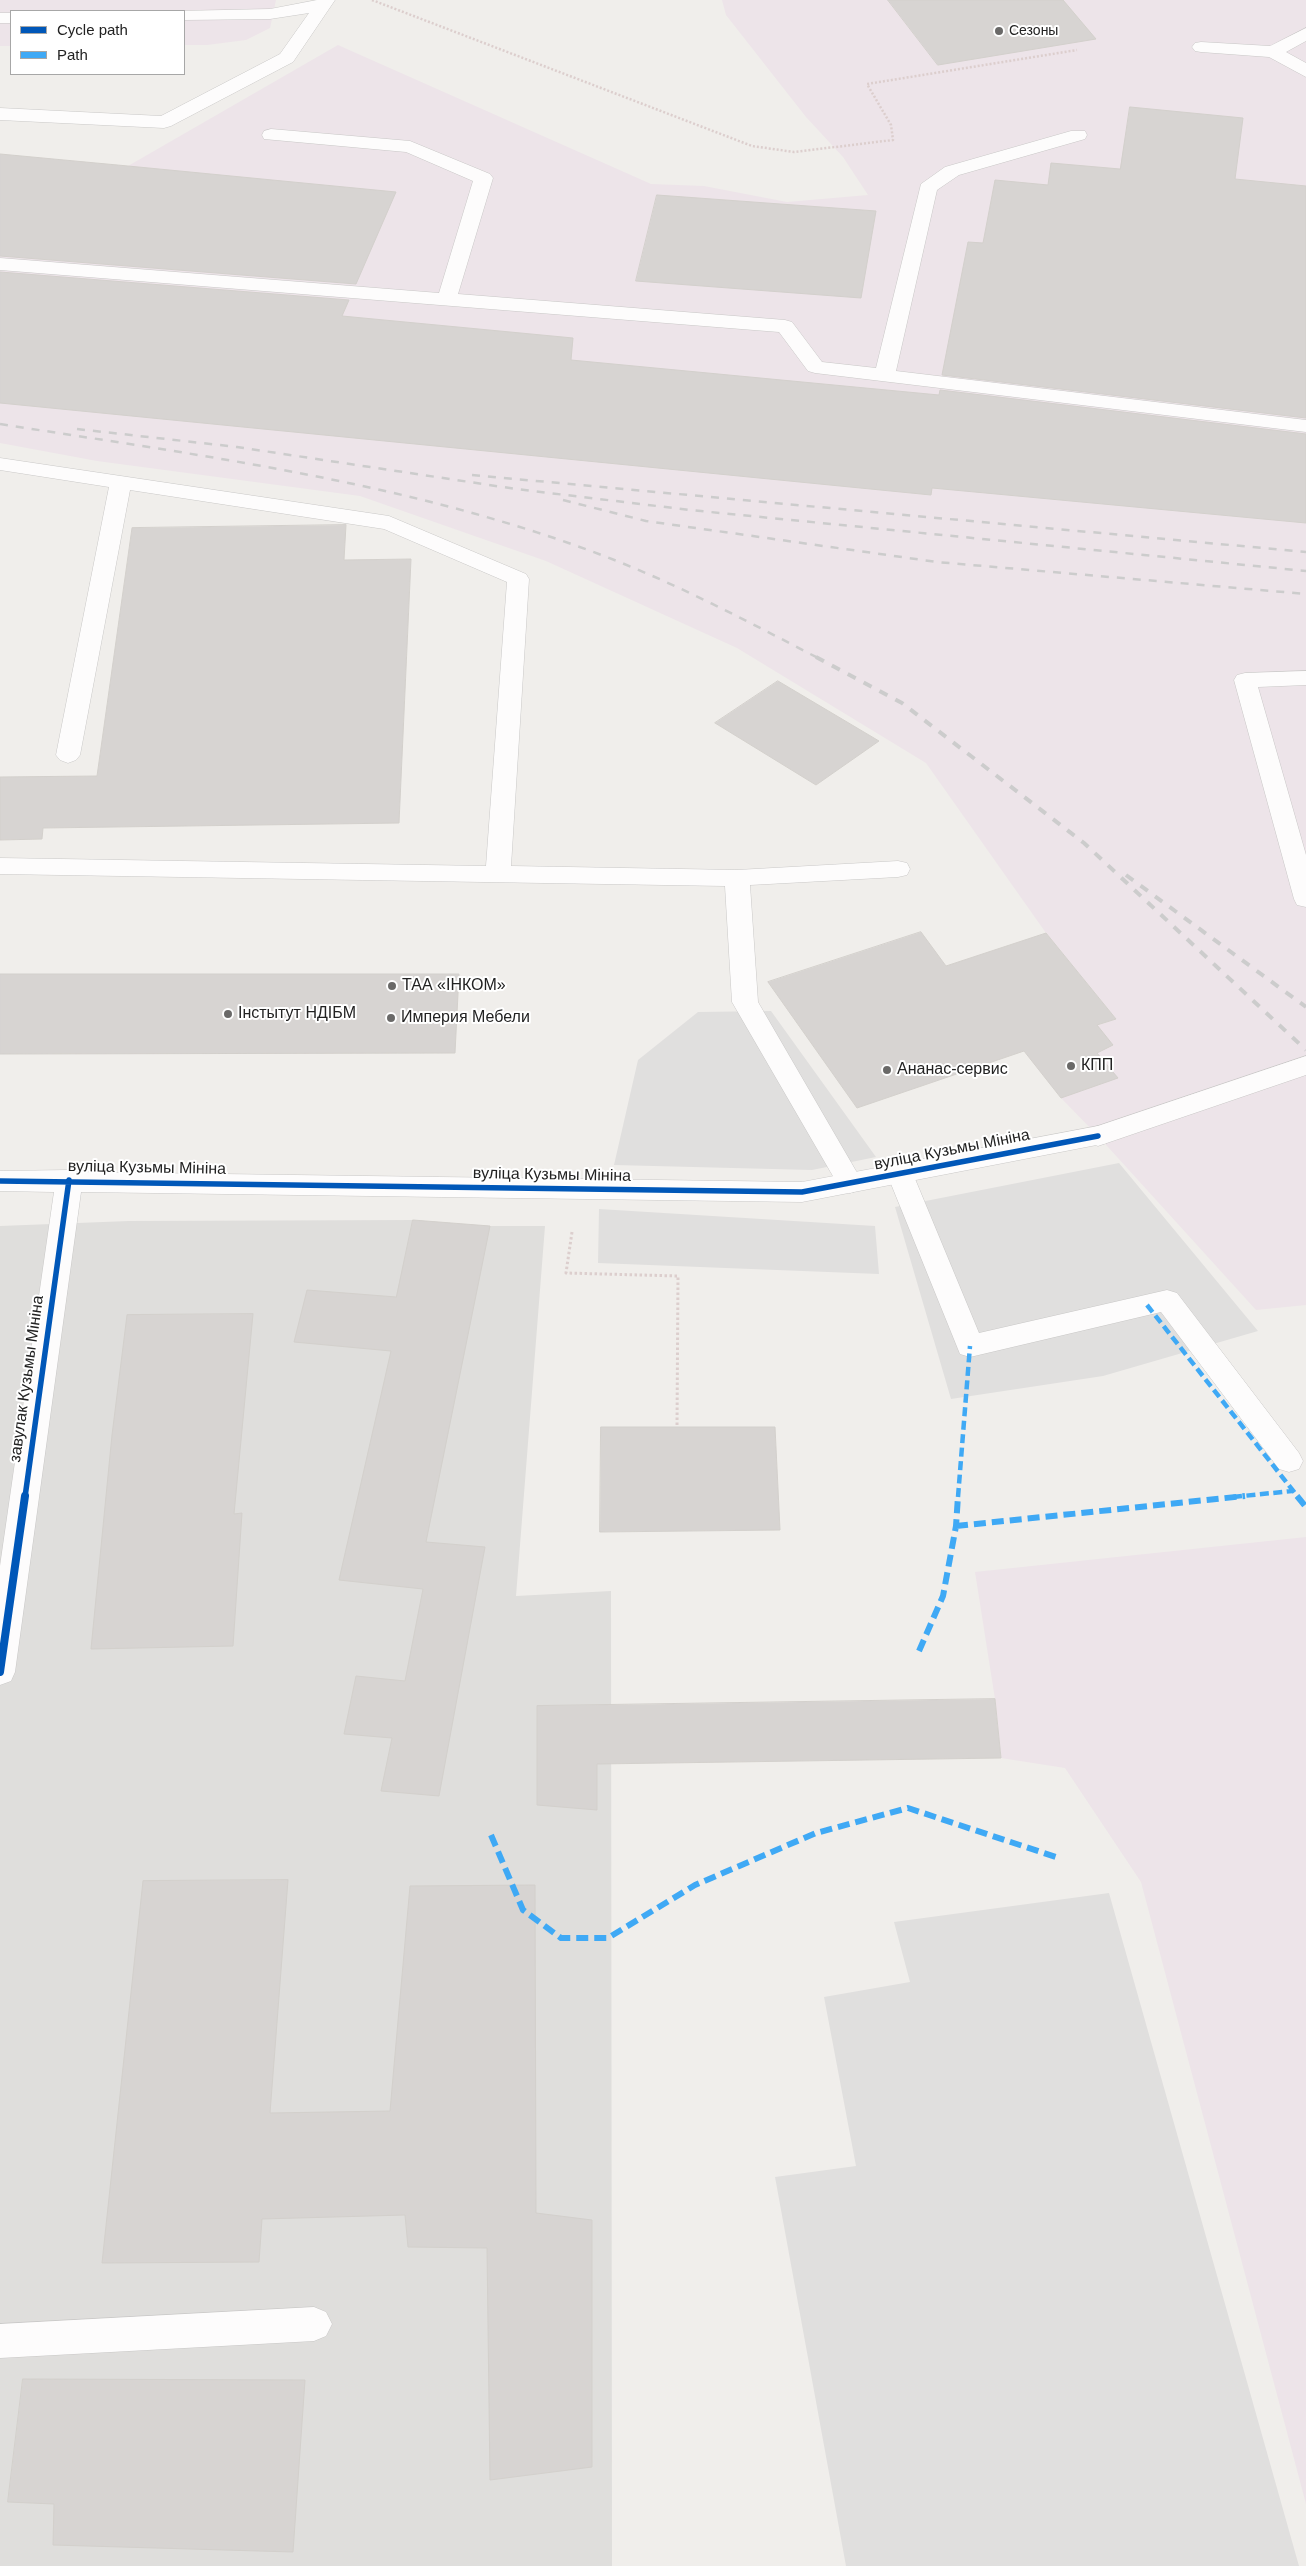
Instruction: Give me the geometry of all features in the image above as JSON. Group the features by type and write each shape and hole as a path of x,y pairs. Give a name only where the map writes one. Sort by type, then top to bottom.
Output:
{"street":[{"path":"185,15 270,14 325,3"},
{"path":"0,114 164,122 287,58 325,3"},
{"path":"1273,52 1306,33"},
{"path":"1201,47 1273,52 1306,71"},
{"path":"885,375 928,188 952,171 1078,135"},
{"path":"271,136 410,147 482,178 447,299"},
{"path":"0,264 785,326 815,367 1306,426"},
{"path":"0,464 389,524 518,579 498,874"},
{"path":"68,755 121,483"},
{"path":"1306,678 1245,680 1306,899"},
{"path":"0,866 737,878 898,869"},
{"path":"737,878 745,1002 850,1183"},
{"name":"вуліца Кузьмы Мініна","path":"0,1181 69,1180 802,1192 1098,1136 1306,1065"},
{"path":"900,1174 970,1346 1167,1300 1289,1461"},
{"name":"завулак Кузьмы Мініна","path":"0,1672 69,1180"},
{"path":"0,2341 314,2324"}],"path":[{"path":"372,0 752,146 794,152 892,140 891,124 867,84 1077,50"},
{"path":"573,1225 566,1273 678,1276 677,1427"}],"shaded area":[{"path":"0,0 276,0 270,28 246,40 207,45 185,45 185,10 10,10 10,46 0,46"},
{"path":"722,0 1306,0 1306,1305 1256,1310 1098,1136 1061,1098 1024,1051 1116,1019 1046,933 926,763 737,648 546,561 360,496 97,461 0,443 0,237 84,245 128,166 338,45 651,184 704,186 787,202 868,195 843,157 806,117 726,15"},
{"path":"771,1011 876,1157 812,1170 614,1165 638,1060 698,1012"},
{"path":"1119,1163 1258,1331 1103,1376 951,1399 895,1207"},
{"path":"599,1209 875,1226 879,1274 598,1263"},
{"path":"413,1220 490,1226 545,1226 516,1596 611,1591 612,2566 0,2566 0,1226 129,1221"},
{"path":"1306,1537 1306,2504 1141,1882 1065,1768 1001,1758 995,1699 975,1572"},
{"path":"1109,1893 1299,2566 846,2566 775,2177 856,2166 824,1997 910,1982 894,1922"}],"building":[{"path":"888,0 1063,0 1096,39 938,65"},
{"path":"1130,107 1243,118 1235,179 1306,186 1306,418 942,375 968,242 983,243 995,180 1048,185 1051,163 1120,169"},
{"path":"0,154 396,192 356,284 0,256"},
{"path":"657,195 876,211 861,298 636,281"},
{"path":"0,272 349,300 342,316 573,338 571,360 939,395 940,390 1306,434 1306,523 932,488 931,495 0,403"},
{"path":"346,525 344,560 411,559 399,823 43,828 42,839 0,840 0,777 97,776 132,528"},
{"path":"778,681 879,741 816,785 715,723"},
{"path":"921,932 946,966 1046,933 1116,1019 1097,1025 1113,1045 1097,1053 1118,1078 1061,1098 1024,1051 857,1108 768,982"},
{"name":"Інстытут НДІБМ","path":"0,974 459,974 455,1053 0,1054"},
{"path":"413,1220 490,1226 426,1542 485,1547 439,1796 381,1791 392,1738 344,1734 356,1676 405,1681 423,1589 339,1580 391,1351 294,1342 307,1290 396,1297"},
{"path":"253,1314 234,1514 242,1513 233,1646 91,1649 112,1435 127,1315"},
{"path":"601,1427 775,1427 780,1530 600,1532"},
{"path":"995,1699 1001,1758 597,1764 597,1810 537,1805 537,1706"},
{"path":"288,1880 270,2113 390,2111 410,1886 535,1885 536,2213 592,2220 592,2467 490,2480 487,2248 408,2247 405,2215 262,2219 259,2262 102,2263 143,1881"},
{"path":"23,2379 305,2380 293,2552 53,2545 54,2504 8,2502"}],"railway":[{"path":"0,424 223,459 298,473 372,488 517,526 618,561 705,600 818,658"},
{"path":"77,429 237,447 516,489 690,510 1306,571"},
{"path":"472,475 1306,552"},
{"path":"563,500 646,521 937,562 1306,594"},
{"path":"816,657 902,703 1084,843 1306,1050"},
{"path":"1126,875 1306,1007"}],"marked path":[{"path":"1147,1305 1306,1507"},
{"path":"919,1651 943,1596 956,1526 970,1346"},
{"path":"956,1526 1292,1491"},
{"path":"491,1835 523,1910 561,1938 608,1938 695,1885 816,1833 908,1808 1056,1857"}],"cycle path":[{"path":"0,1181 802,1192 1098,1136"},
{"path":"0,1672 69,1180"}],"place":[{"name":"Сезоны","path":"999,31"},
{"name":"ТАА «ІНКОМ»","path":"392,986"},
{"name":"Інстытут НДІБМ","path":"228,1014"},
{"name":"Империя Мебели","path":"391,1018"},
{"name":"КПП","path":"1071,1066"},
{"name":"Ананас-сервис","path":"887,1070"}]}
